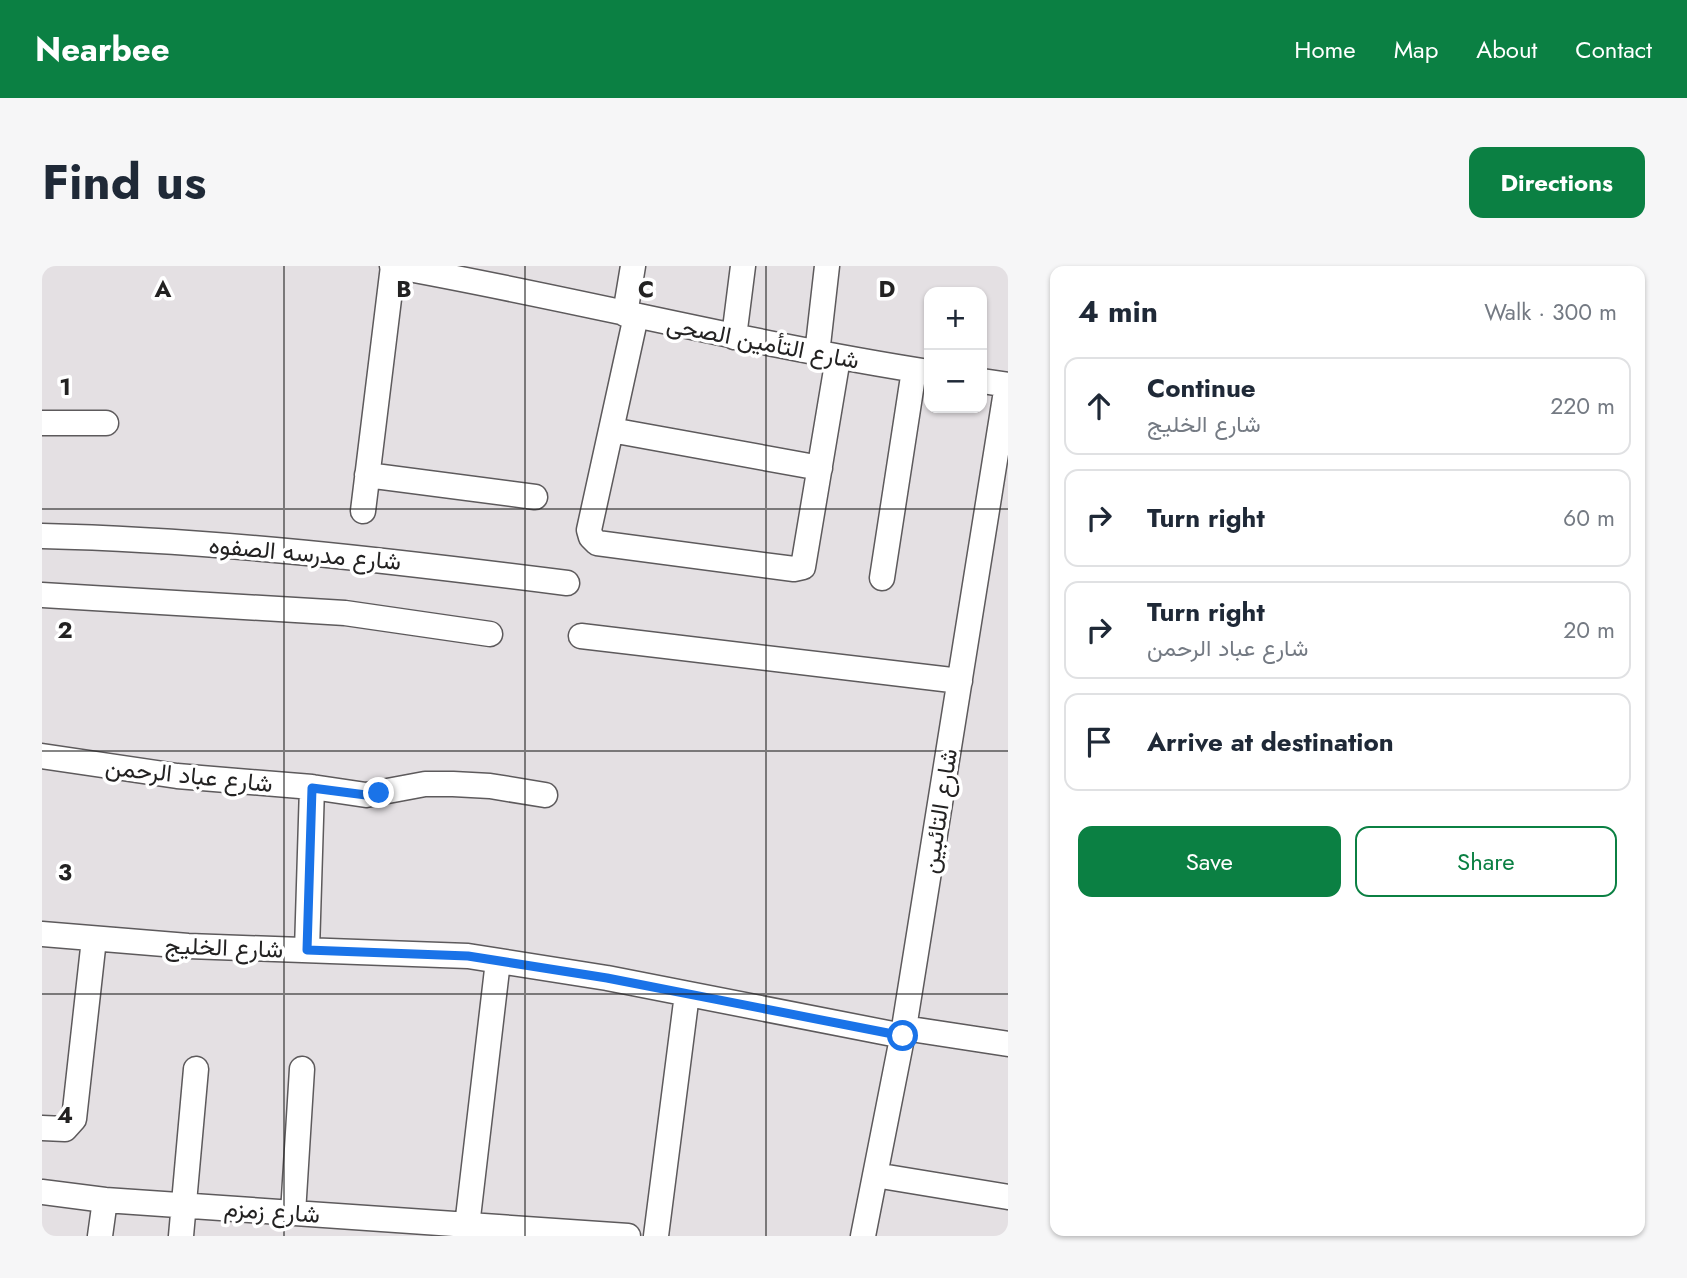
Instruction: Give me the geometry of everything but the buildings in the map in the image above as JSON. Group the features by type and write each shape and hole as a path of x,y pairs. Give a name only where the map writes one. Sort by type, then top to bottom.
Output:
{"street":[{"path":"363,511 393,266"},
{"name":"شارع التأمين الصحى","path":"393,266 473,273 631,315 827,356 922,371"},
{"path":"633,266 631,315 611,429 589,530 591,537 597,543 800,569 803,567 820,468 827,356 827,266"},
{"path":"734,337 743,266"},
{"path":"882,578 922,371"},
{"path":"987,382 1007,385"},
{"name":"شارع التائبين","path":"863,1236 904,1032 1007,385"},
{"path":"42,423 106,423"},
{"path":"611,429 820,468"},
{"path":"368,475 535,497"},
{"name":"شارع مدرسه الصفوه","path":"42,536 211,543 341,555 567,583"},
{"path":"42,595 345,613 490,634"},
{"path":"581,636 960,681"},
{"name":"شارع عباد الرحمن","path":"42,757 177,776 366,795 425,784 490,786 545,794"},
{"path":"307,950 312,788"},
{"name":"شارع الخليج","path":"42,934 187,947 468,956 607,978 904,1032 1008,1044"},
{"path":"42,1128 65,1129 74,1119 94,939"},
{"path":"467,1226 498,961"},
{"path":"656,1236 687,994"},
{"path":"181,1236 196,1069"},
{"path":"293,1213 302,1069"},
{"path":"875,1175 1008,1197"},
{"name":"شارع زمزم","path":"42,1192 105,1200 293,1213 380,1228 467,1226 628,1236"},
{"path":"100,1236 105,1200"}],"route":[{"path":"379,793 366,795 312,788 307,950 468,956 607,978 903,1036"}]}
